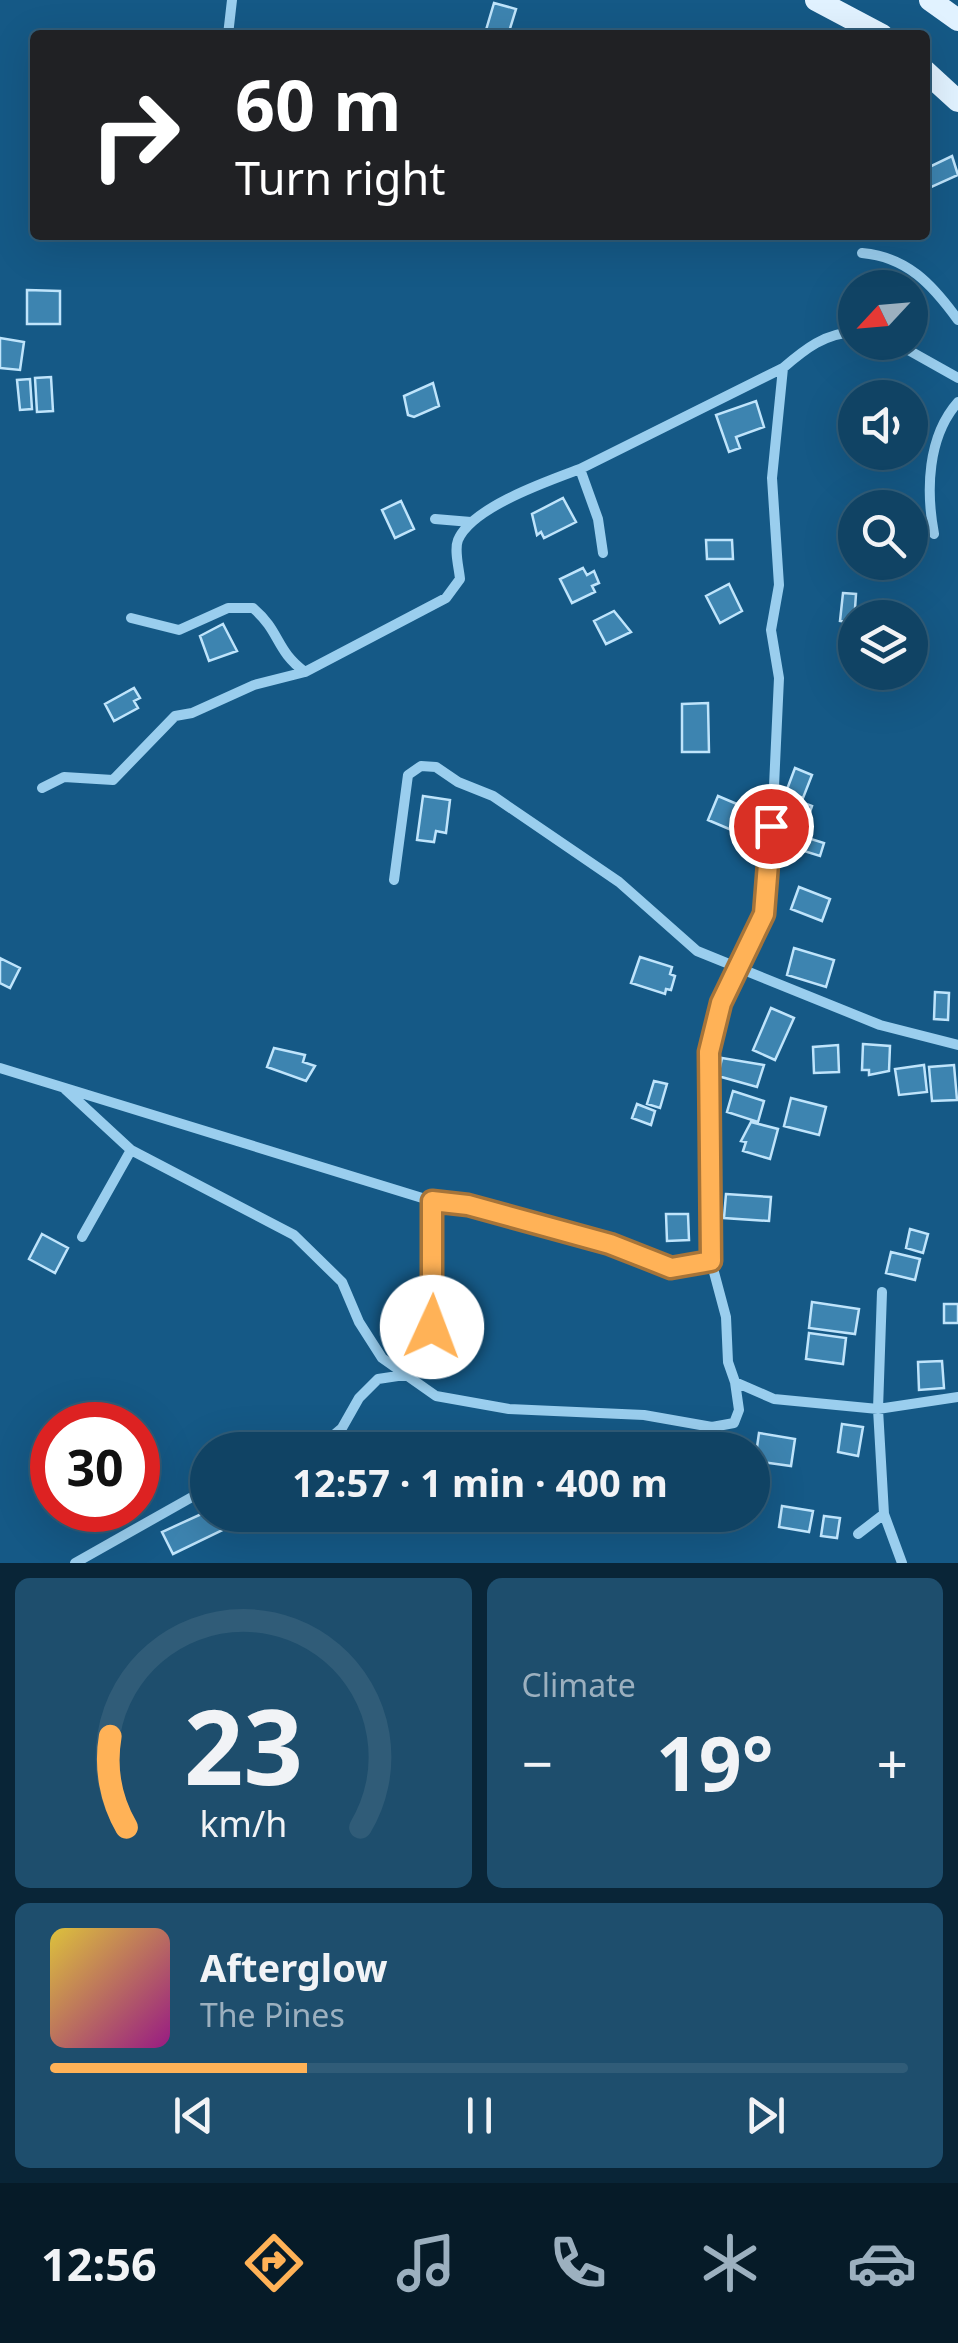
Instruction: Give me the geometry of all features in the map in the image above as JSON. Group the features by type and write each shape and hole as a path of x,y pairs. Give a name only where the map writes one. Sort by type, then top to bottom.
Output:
{"main road":[{"path":"816,0 873,30"},
{"path":"930,0 958,20"},
{"path":"930,76 958,101"}],"street":[{"path":"229,30 232,0"},
{"path":"862,253 888,255 910,268 942,297 958,320"},
{"path":"42,788 64,777 113,780 174,716 192,713 254,684 305,672 446,598 460,580 457,543 470,522 543,482 580,468 783,368 809,346 838,332"},
{"path":"926,360 958,378"},
{"path":"64,1089 131,1150 294,1236 342,1282 359,1322 382,1358 411,1374 436,1396 472,1403 644,1415 712,1426 734,1423 739,1410 728,1362 726,1317 711,1261 709,1052 721,1003 764,914 770,873 779,678 771,630 779,584 772,478 783,368"},
{"path":"934,534 926,491 938,428 958,402"},
{"path":"580,468 598,520 602,553"},
{"path":"435,519 470,522"},
{"path":"131,618 179,630 228,608 253,608 273,626 283,656 305,672"},
{"path":"394,880 408,775 420,766 436,767 458,782 493,796 620,882 697,951 880,1025 958,1044"},
{"path":"0,1068 186,1122 432,1201 468,1205 610,1244 671,1268 711,1261"},
{"path":"82,1237 131,1150"},
{"path":"337,1432 359,1398 378,1379 411,1374 426,1358 432,1327 432,1201"},
{"path":"882,1292 878,1409 884,1514 902,1563"},
{"path":"735,1382 774,1399 878,1409 958,1397"},
{"path":"75,1563 190,1498"},
{"path":"858,1534 884,1514"}],"building":[{"path":"494,3 516,9 510,30 486,30"},
{"path":"952,156 958,175 930,188 930,167"},
{"path":"27,290 60,291 60,324 27,324"},
{"path":"0,338 24,342 20,370 0,368"},
{"path":"51,377 53,411 37,412 35,378"},
{"path":"30,379 32,409 20,410 17,380"},
{"path":"433,383 439,406 414,417 408,415 404,396"},
{"path":"756,401 764,427 736,437 740,448 729,452 716,415"},
{"path":"563,498 576,522 544,538 541,532 537,535 532,514"},
{"path":"401,501 414,529 395,538 382,510"},
{"path":"706,540 732,540 733,559 707,559"},
{"path":"583,568 587,575 594,571 599,583 592,586 595,592 572,603 560,579"},
{"path":"729,584 742,611 720,623 706,596"},
{"path":"843,593 856,594 856,600 842,600"},
{"path":"614,611 631,632 606,644 594,621"},
{"path":"223,624 237,651 209,661 200,636"},
{"path":"134,688 140,698 134,701 138,708 114,721 105,704"},
{"path":"708,703 709,752 682,752 682,704"},
{"path":"795,768 812,775 803,798 786,792"},
{"path":"423,796 450,800 446,833 436,831 434,842 417,840"},
{"path":"718,796 758,813 748,837 708,820"},
{"path":"793,799 812,806 805,827 786,821"},
{"path":"795,834 824,843 820,856 791,847"},
{"path":"799,887 830,899 822,921 791,909"},
{"path":"794,948 834,960 826,987 787,975"},
{"path":"640,957 672,967 670,974 675,976 671,990 666,989 665,994 631,983"},
{"path":"0,958 20,968 10,988 0,983"},
{"path":"935,992 949,993 948,1020 934,1019"},
{"path":"771,1008 794,1018 775,1060 753,1050"},
{"path":"863,1044 890,1046 889,1071 869,1075 869,1070 862,1070"},
{"path":"838,1045 839,1072 814,1073 813,1047"},
{"path":"274,1048 305,1055 303,1062 315,1066 306,1081 267,1067"},
{"path":"722,1058 764,1065 757,1087 718,1076"},
{"path":"924,1065 927,1092 899,1095 895,1069"},
{"path":"954,1065 957,1100 932,1101 929,1067"},
{"path":"654,1081 667,1084 660,1108 647,1104"},
{"path":"733,1091 764,1101 758,1122 727,1112"},
{"path":"791,1098 826,1107 819,1135 784,1126"},
{"path":"637,1104 655,1111 651,1125 632,1118"},
{"path":"751,1122 778,1129 770,1159 743,1151 746,1142 741,1141"},
{"path":"726,1194 771,1197 769,1221 724,1218"},
{"path":"666,1214 688,1214 689,1240 667,1241"},
{"path":"910,1229 928,1234 923,1253 906,1248"},
{"path":"42,1234 68,1248 55,1273 29,1259"},
{"path":"891,1252 920,1259 915,1280 886,1273"},
{"path":"812,1302 859,1309 855,1334 809,1328"},
{"path":"944,1304 958,1304 958,1323 944,1323"},
{"path":"809,1333 846,1338 843,1364 806,1359"},
{"path":"942,1361 944,1388 919,1390 918,1362"},
{"path":"842,1424 863,1427 858,1456 838,1452"},
{"path":"770,1435 795,1439 791,1466 770,1463"},
{"path":"782,1506 813,1511 809,1532 779,1527"},
{"path":"824,1516 840,1518 837,1538 821,1536"},
{"path":"190,1519 190,1532 219,1532 173,1554 162,1532"}],"route":[{"path":"432,1327 432,1201 468,1205 610,1244 671,1268 711,1261 709,1052 721,1003 764,914 771,826"}]}
